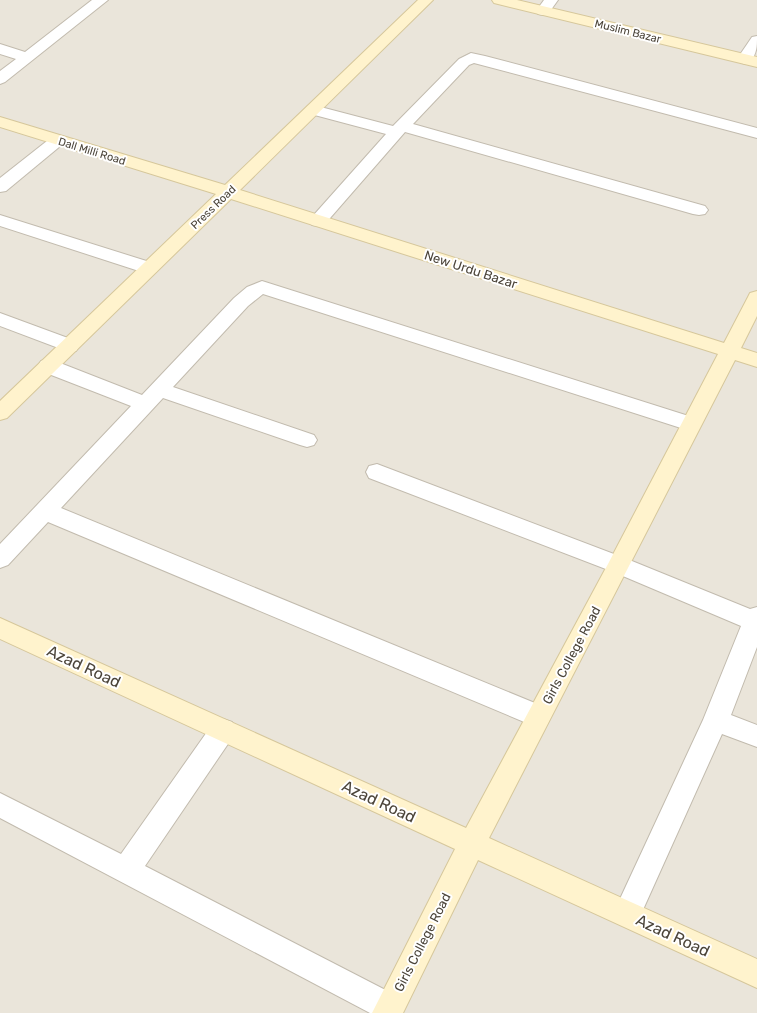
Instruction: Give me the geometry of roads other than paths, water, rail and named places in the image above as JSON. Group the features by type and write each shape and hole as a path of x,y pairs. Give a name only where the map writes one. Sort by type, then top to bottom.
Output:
{"main road":[{"name":"Press Road","path":"0,413 426,0"},
{"name":"Muslim Bazar","path":"499,0 547,5 751,61"},
{"name":"Dall Milli Road","path":"0,122 184,179"},
{"name":"New Urdu Bazar","path":"184,179 757,360"},
{"name":"Girls College Road","path":"388,1010 538,716 619,565 757,297"},
{"name":"Azad Road","path":"0,628 757,974"}],"street":[{"path":"0,79 101,0"},
{"path":"751,61 757,40"},
{"path":"0,49 27,58"},
{"path":"318,221 400,129 464,62 472,58 757,133"},
{"path":"313,110 400,129 699,210"},
{"path":"0,187 58,140"},
{"path":"0,220 149,268"},
{"path":"0,559 241,302 254,290 262,287 691,424"},
{"path":"0,319 69,346"},
{"path":"48,366 152,397 307,440"},
{"path":"377,472 619,565 756,620 716,720 628,914"},
{"path":"45,511 538,716"},
{"path":"716,720 757,736"},
{"path":"126,870 223,730"},
{"path":"0,804 388,1010"}]}
